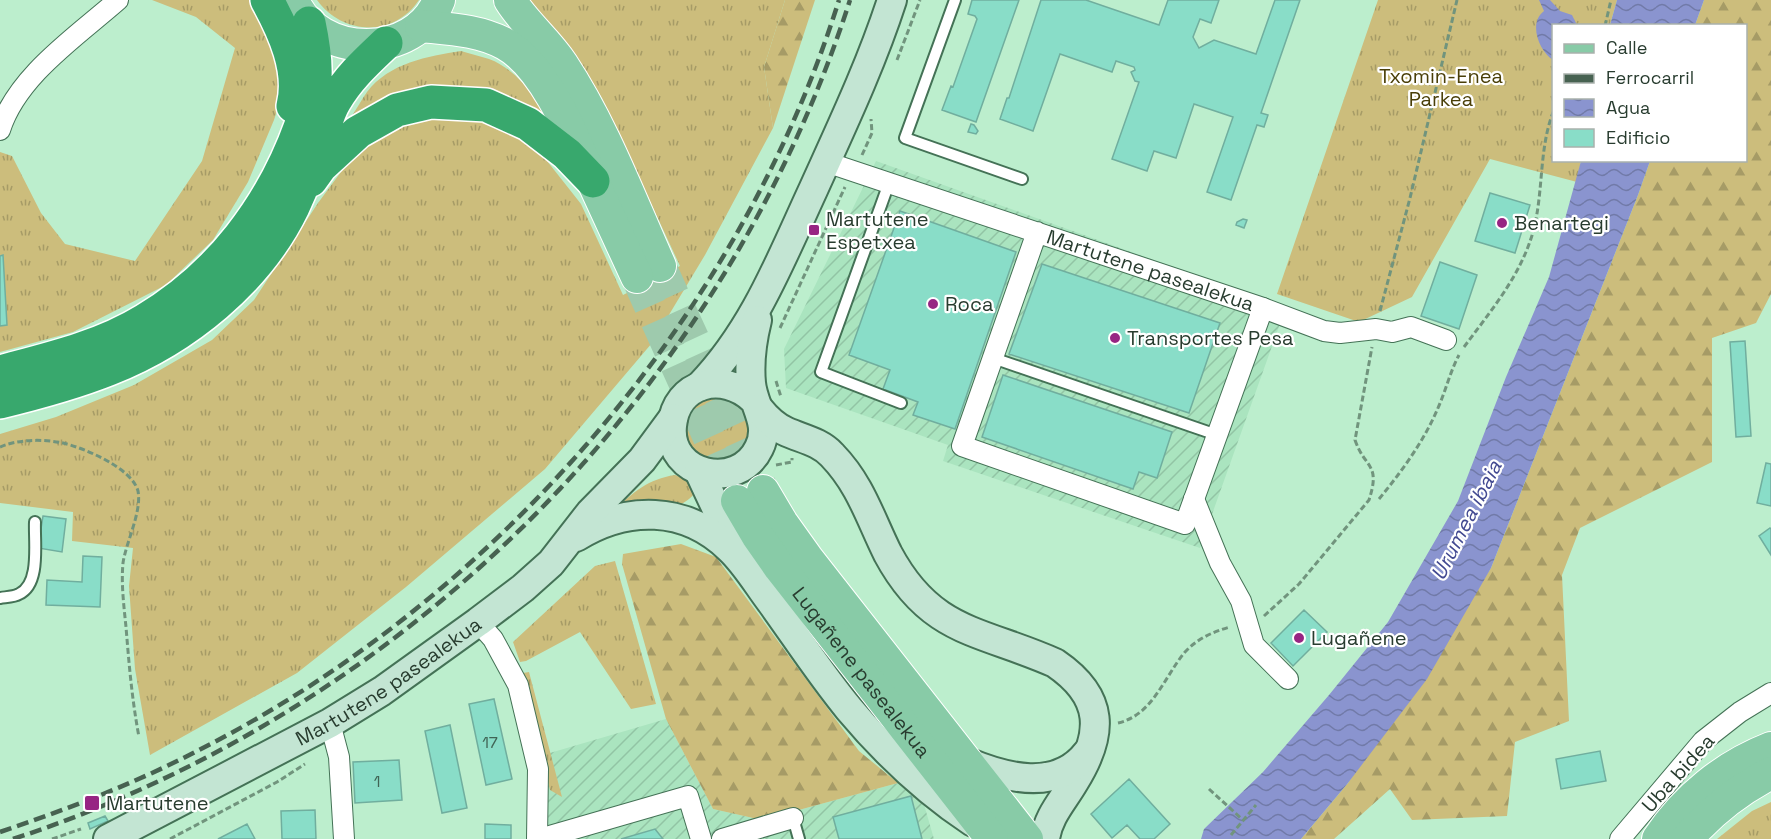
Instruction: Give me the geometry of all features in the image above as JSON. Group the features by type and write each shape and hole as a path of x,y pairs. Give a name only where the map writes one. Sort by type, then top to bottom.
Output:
{"highway":[{"path":"267,0 288,46 295,83 281,199"},
{"path":"0,402 43,391 109,369 156,347 195,321 229,292 260,257 281,229 281,199 285,168 315,80 315,56 301,12"},
{"path":"281,199 347,82 386,43"},
{"path":"0,372 51,359 95,344 144,321 182,296 215,266 249,226 358,132 397,110 432,102 486,105 528,124 567,154 593,181"}],"main road":[{"path":"301,12 330,38 355,46 386,43 402,38 421,26 439,0"},
{"name":"Martutene pasealekua","path":"108,839 330,723 382,691 537,576 569,542 609,491 631,473 653,447 673,417 682,398 700,386 734,347 763,299 826,162 869,62 892,0"},
{"path":"421,26 481,33 508,45 528,63 547,88 593,181 648,272 590,110 561,62 509,6"},
{"name":"Martutene pasealekua","path":"631,473 660,465 694,468 713,475 728,474 742,468 753,458 760,447 763,435 766,404 750,374 751,348 763,299"},
{"path":"700,386 723,383 744,391 766,404 776,426 823,447 859,490 898,571 924,604 940,616 970,632 1055,663 1085,690 1095,711 1096,730 1092,747 1074,784 1054,810 1045,839"},
{"path":"673,417 671,430 674,444 680,455 694,468 741,562"},
{"path":"753,458 773,453 793,452 839,464"},
{"name":"Lugañene pasealekua","path":"988,834 756,535 750,496 782,524 1027,839"},
{"path":"569,542 592,527 624,516 674,517 705,529 731,549 848,707 882,747 949,806 988,834"},
{"path":"967,762 986,771 1022,778 1039,778 1064,773 1082,759 1092,747"},
{"path":"1658,839 1687,803 1708,784 1732,767 1771,748"},
{"path":"1687,839 1724,801 1771,773"}],"street":[{"path":"2,121 28,79 118,0"},
{"name":"Martutene pasealekua","path":"826,162 1263,308 1324,331 1340,333 1376,329 1392,332 1411,327 1446,340"},
{"name":"Martutene pasealekua","path":"1036,232 962,446 1185,524 1263,308"},
{"path":"1194,499 1220,563 1241,601 1254,645 1288,679"},
{"path":"478,622 493,639 518,685 538,769 538,839 688,796 701,839"},
{"name":"Uba bidea","path":"1620,839 1703,741 1740,712 1771,693"},
{"path":"330,723 339,757 344,839"},
{"path":"722,839 793,818"}],"lane":[{"path":"956,0 906,138 1022,179"},
{"path":"889,183 821,372 900,403"},
{"path":"993,358 1217,435"},
{"path":"0,598 20,594 30,585 34,574 35,522"},
{"path":"793,818 799,839"}],"path":[{"path":"1113,724 1133,717 1155,697 1181,658 1194,644 1213,632 1248,623 1269,613 1299,584 1369,500 1373,486 1373,474 1355,440 1376,329 1457,0"},
{"path":"1605,24 1611,0"},
{"path":"779,332 840,196 872,133 870,110"},
{"path":"1379,499 1401,472 1416,448 1438,408 1460,352 1504,292 1527,249 1536,222 1544,151 1552,118"},
{"path":"766,404 781,397 775,378"},
{"path":"0,447 33,440 63,443 107,460 127,475 138,490 137,508 123,564 131,697 139,736"},
{"path":"1209,789 1243,820"},
{"path":"1231,835 1256,805"},
{"path":"52,839 81,829"}],"shaded area":[{"path":"876,161 1286,307 1200,548 943,461 948,445 786,388 784,349"},
{"path":"666,719 713,809 762,820 898,783 923,801 934,839 543,839 543,755"}],"green space":[{"path":"152,0 257,0 288,77 274,120 248,182 213,240 166,285 73,332 0,352 0,152 12,156 41,213 65,244 135,261 202,161 235,48 196,17"},
{"path":"317,0 419,0 396,21 382,26 368,27 340,20 328,12"},
{"path":"529,0 785,0 764,67 773,128 705,255 652,343 545,469 406,587 297,673 150,755 135,669 129,586 133,548 72,541 73,512 0,503 0,434 56,417 134,385 212,340 254,300 318,203 352,157 375,140 406,123 433,117 466,118 504,128 540,152 581,204 623,295 680,266 602,98 576,55 542,19"},
{"path":"785,0 815,0 773,128 764,67"},
{"name":"Txomin-Enea Parkea","path":"1378,0 1617,0 1610,24 1552,24 1552,162 1581,162 1577,182 1490,159 1412,297 1359,322 1277,294"},
{"path":"1704,0 1771,0 1771,294 1756,323 1712,338 1712,462 1580,528 1562,575 1569,721 1515,742 1507,816 1412,820 1390,789 1334,839 1301,839 1348,783 1491,568 1650,162 1747,162 1747,24 1695,24"},
{"path":"461,51 489,59 510,71 534,97 553,128 378,106 352,116 367,92 386,74 435,55"},
{"path":"718,397 736,403 744,411 750,429 744,447 736,455 718,461 700,455 692,447 686,429 692,411 700,403"},
{"path":"675,475 690,481 694,494 677,509 614,510 649,483"},
{"path":"681,544 716,557 859,751 898,783 762,820 713,809 666,719 622,564 623,554"},
{"path":"615,561 656,704 631,709 580,632 520,662 513,642 595,566"},
{"path":"529,672 562,797 550,790 523,673"},
{"path":"1771,802 1771,839 1717,839 1752,811"}],"water":[{"path":"1539,0 1550,0 1560,11 1572,15 1576,24 1552,24 1552,59 1543,50 1537,37 1537,22 1544,11"},
{"path":"1617,0 1704,0 1695,24 1610,24"},
{"name":"Urumea ibaia","path":"1581,162 1650,162 1491,568 1427,679 1348,783 1301,839 1201,839 1204,829 1263,772 1388,622 1458,501 1506,377 1549,277"}],"building":[{"path":"972,0 1019,0 976,122 942,110 951,86 953,87 977,19 968,14"},
{"path":"1041,0 1086,0 1159,25 1168,0 1219,0 1211,23 1200,19 1193,37 1199,48 1214,40 1256,54 1275,0 1300,0 1261,113 1268,115 1264,127 1257,125 1231,200 1207,192 1233,117 1194,104 1176,158 1154,151 1147,171 1112,159 1139,82 1135,81 1131,72 1135,70 1134,67 1116,61 1112,72 1060,54 1033,131 1000,119"},
{"path":"971,124 978,131 976,134 968,132"},
{"name":"Benartegi","path":"1490,193 1530,205 1515,253 1475,241"},
{"name":"Roca","path":"900,211 1016,252 955,429 913,415 918,402 883,389 890,370 849,355"},
{"path":"1247,220 1244,228 1236,225 1237,222"},
{"path":"3,255 7,325 0,326 0,256"},
{"path":"1440,262 1477,275 1459,329 1421,316"},
{"name":"Transportes Pesa","path":"1042,264 1220,323 1189,413 1009,354"},
{"path":"1745,341 1751,436 1736,437 1730,342"},
{"path":"1003,375 1172,432 1157,478 1139,472 1133,489 982,437"},
{"path":"1766,463 1771,464 1771,506 1757,503"},
{"path":"43,516 66,519 62,552 38,548"},
{"path":"1771,529 1771,555 1759,536"},
{"path":"83,556 102,557 100,607 46,605 47,580 82,582"},
{"name":"Lugañene","path":"1304,610 1327,632 1293,666 1271,643"},
{"path":"494,699 512,779 486,785 469,704"},
{"path":"450,725 467,808 442,813 425,731"},
{"path":"1600,751 1606,781 1561,789 1556,759"},
{"path":"399,760 402,800 355,803 353,762"},
{"path":"1129,779 1170,824 1154,839 1140,839 1127,825 1112,838 1091,814"},
{"path":"911,796 922,839 839,839 833,817"},
{"path":"315,810 316,839 282,839 281,811"},
{"path":"105,816 108,821 90,829 88,823"},
{"path":"247,824 255,839 218,839"},
{"path":"485,824 511,825 511,839 485,839"},
{"path":"655,829 663,839 621,839"}],"tunnel":[{"path":"660,266 763,491"},
{"path":"637,277 736,498"}],"railway":[{"path":"0,832 76,805 151,774 199,750 307,688 410,614 505,530 593,438 671,337 739,230 795,117 839,0"},
{"path":"13,839 156,782 291,709 416,621 531,519 633,404 721,279 794,144 850,0"}],"place":[{"name":"Benartegi","path":"1502,223"},
{"name":"Martutene Espetxea","path":"814,230"},
{"name":"Roca","path":"933,304"},
{"name":"Transportes Pesa","path":"1115,338"},
{"name":"Lugañene","path":"1299,638"},
{"name":"Martutene","path":"92,803"}]}
